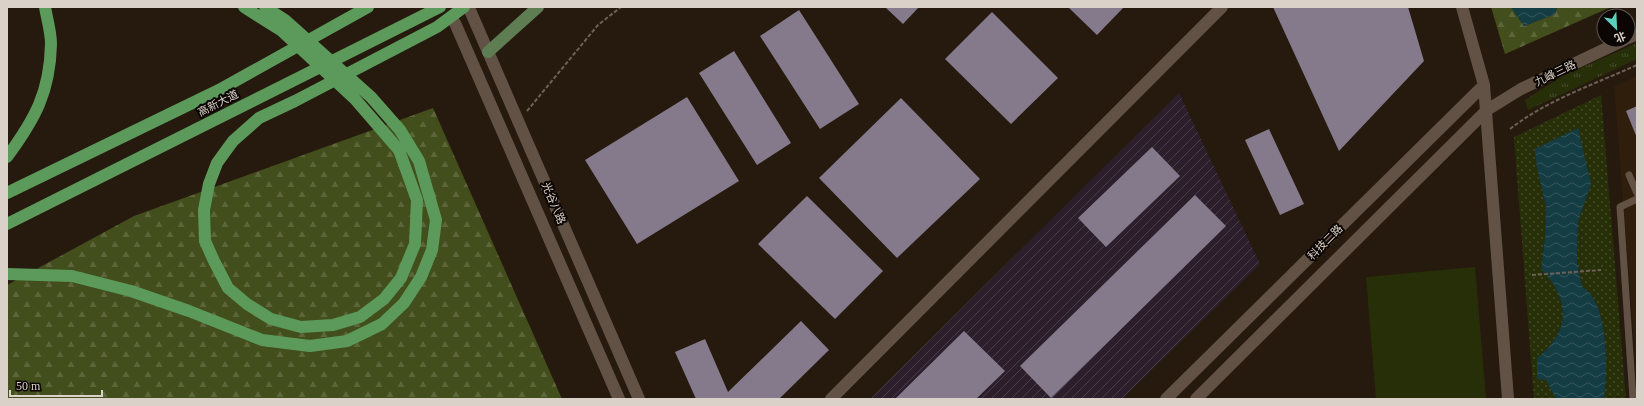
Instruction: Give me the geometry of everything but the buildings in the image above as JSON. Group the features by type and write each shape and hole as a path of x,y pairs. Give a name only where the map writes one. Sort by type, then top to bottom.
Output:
{"highway":[{"path":"7,157 29,127 46,88 51,43 45,7"},
{"path":"244,7 282,32 355,99 399,150 416,200 415,244 402,278 384,299 360,317 333,325 301,327 271,319 247,304 228,288 206,241 204,210 209,184 217,163 233,142 259,118 295,101 437,27 466,8"},
{"path":"7,274 72,276 131,291 189,311 262,340 310,346 347,341 382,324 404,303 421,277 432,250 436,220 419,161 400,130 371,97 285,20 265,7"},
{"name":"高新大道","path":"7,193 219,90 368,7"},
{"name":"高新大道","path":"7,224 440,7"}],"main road":[{"path":"488,52 538,7"}],"street":[{"path":"831,399 1222,7"},
{"path":"1462,7 1484,86 1487,110 1508,399"},
{"name":"光谷八路","path":"466,8 488,52 639,399"},
{"name":"光谷八路","path":"455,23 619,399"},
{"name":"九峰三路","path":"1487,110 1521,89 1607,48"},
{"name":"科技二路","path":"1166,399 1484,86"},
{"name":"科技二路","path":"1196,399 1487,110"},
{"path":"1161,399 1177,387"}],"lane":[{"path":"1629,175 1637,193"},
{"path":"1633,399 1620,207 1637,199"}],"path":[{"path":"518,121 598,25 621,7"},
{"path":"1510,129 1522,119 1565,97 1637,65"},
{"path":"1532,275 1601,270"}],"shaded area":[{"path":"1637,76 1637,371 1614,87"},
{"path":"1179,93 1260,264 1122,399 870,399"}],"green space":[{"path":"1491,7 1511,7 1524,26 1555,14 1557,7 1611,7 1596,8 1596,14 1505,54"},
{"path":"1636,43 1637,59 1528,110 1525,100 1561,77 1626,48 1636,48"},
{"path":"1601,95 1626,399 1604,399 1606,356 1602,321 1591,294 1582,287 1577,261 1578,222 1591,184 1577,128 1537,168 1546,206 1545,237 1541,269 1554,285 1558,293 1563,312 1559,331 1550,345 1537,358 1556,399 1534,399 1514,137"},
{"path":"433,108 562,399 7,399 7,285 134,216"},
{"path":"1475,267 1486,399 1376,399 1366,277"}],"water":[{"path":"1511,7 1557,7 1555,14 1524,26"},
{"path":"1578,128 1591,184 1578,222 1577,261 1582,287 1591,294 1602,321 1606,356 1604,399 1556,399 1546,380 1537,379 1537,358 1550,345 1559,331 1563,312 1558,293 1554,285 1541,269 1545,237 1546,206 1537,168 1535,149"}]}
